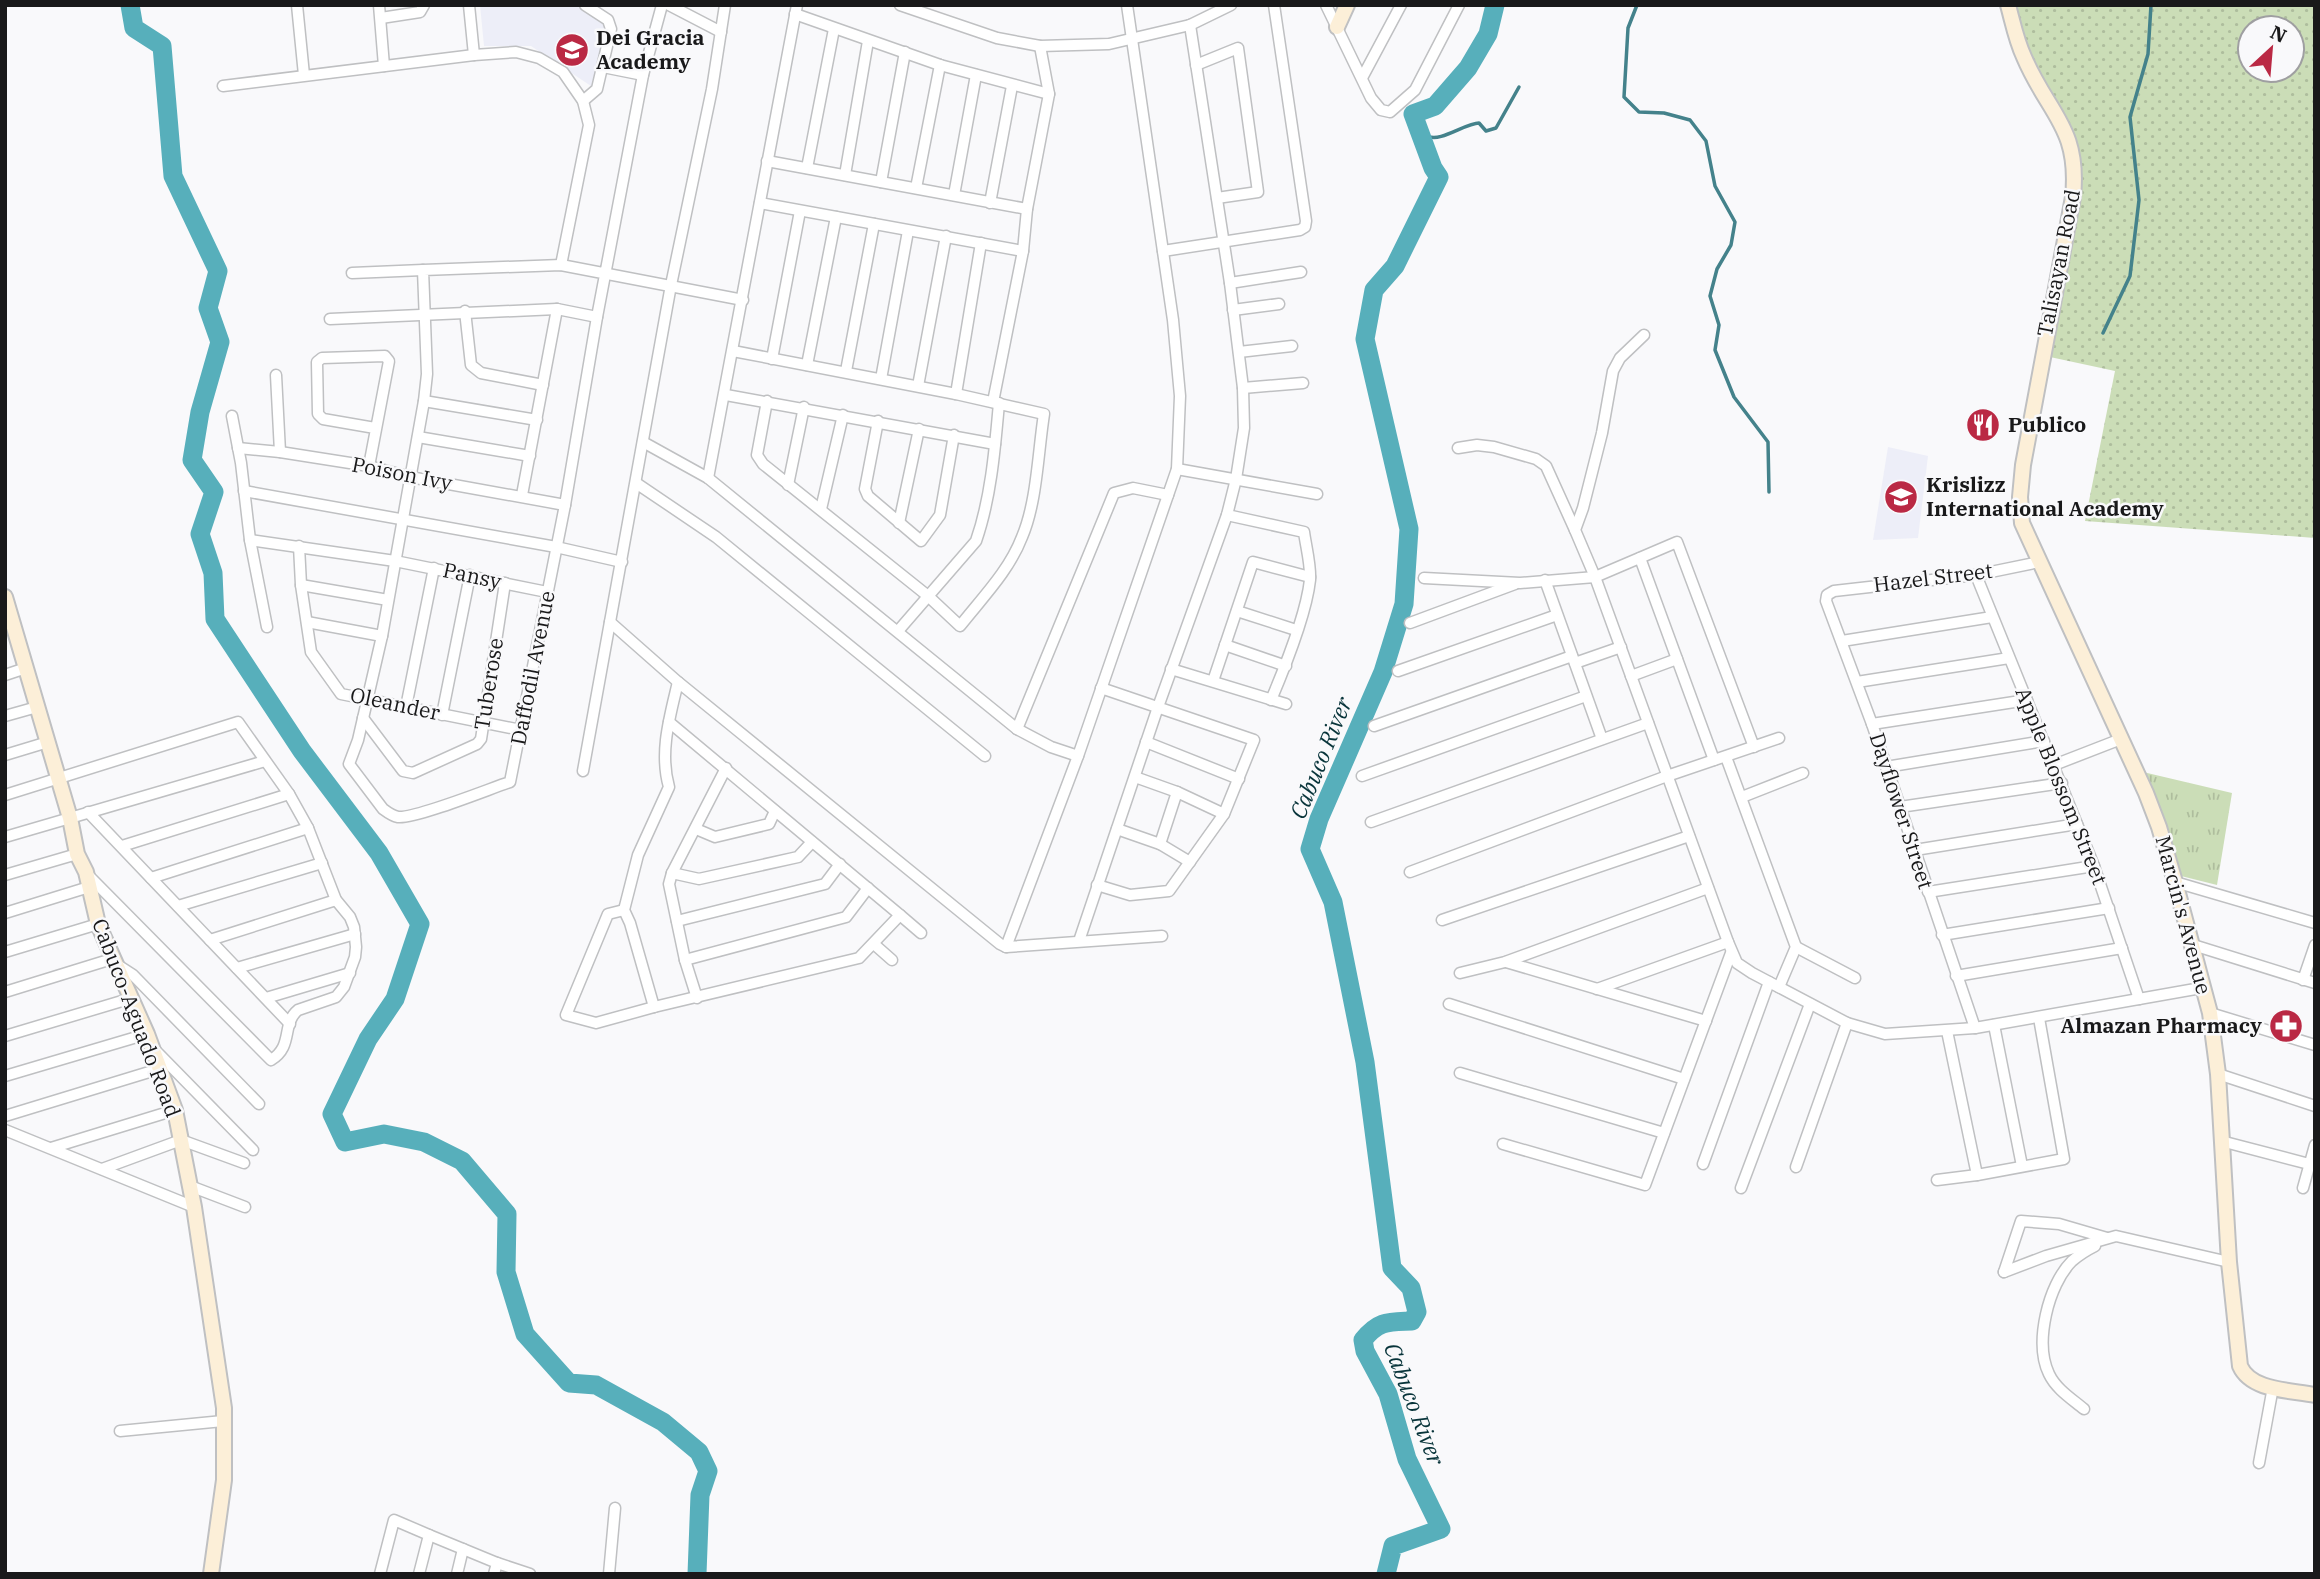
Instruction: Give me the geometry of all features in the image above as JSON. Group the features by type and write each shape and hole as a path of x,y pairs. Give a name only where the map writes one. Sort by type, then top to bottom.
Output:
{"main road":[{"path":"1337,27 1347,5"},
{"name":"Talisayan Road","path":"2008,5 2024,58 2069,138 2075,172 2073,197 2020,485 2020,511 2024,533"},
{"name":"Marcin's Avenue","path":"2024,533 2121,739 2159,827 2210,1013 2218,1074 2229,1262 2240,1366 2248,1379 2315,1395"},
{"name":"Cabuco-Aguado Road","path":"5,597 70,818 77,854 86,872 98,924 150,1040 175,1110 194,1207 223,1399 224,1480 211,1574"}],"street":[{"path":"297,5 304,75"},
{"path":"379,5 384,66"},
{"path":"381,18 419,12 424,5"},
{"path":"469,5 474,55"},
{"path":"583,101 597,89 611,29 608,20 585,5"},
{"name":"Daffodil Avenue","path":"363,718 349,764 390,815 399,817 510,782 565,505 643,75 662,5"},
{"path":"669,5 720,32"},
{"path":"583,771 671,285 712,89 725,5"},
{"path":"900,5 997,38 1040,46 1109,44 1190,25 1231,5"},
{"path":"1006,947 1078,756 1177,469 1180,396 1163,251 1127,5"},
{"path":"1163,251 1300,230 1306,224 1274,5"},
{"path":"1326,5 1371,98 1381,110 1390,112 1415,90 1459,5"},
{"path":"1362,78 1401,5"},
{"path":"708,478 726,395 796,10 834,29 940,65 1012,86 1049,93"},
{"path":"1079,942 1158,706 1227,514 1244,428 1243,388 1230,283 1190,25"},
{"path":"807,168 834,29"},
{"path":"845,175 868,41"},
{"path":"898,631 976,541 982,525 995,444 996,402 1049,93 1040,46"},
{"path":"1196,65 1238,48 1258,192 1217,198"},
{"path":"223,86 474,55 516,52 539,58 563,72 583,101 589,125 561,265"},
{"path":"881,182 905,52"},
{"path":"916,188 940,65"},
{"path":"603,67 643,75"},
{"path":"954,195 976,75"},
{"path":"990,203 1012,86"},
{"path":"767,161 1027,209"},
{"path":"760,203 1023,251"},
{"path":"772,359 800,211"},
{"path":"807,365 836,217"},
{"path":"846,372 874,224"},
{"path":"881,379 908,231"},
{"path":"918,386 946,236"},
{"path":"956,394 981,243"},
{"path":"352,273 561,265 743,300"},
{"path":"363,718 382,636 424,401 427,374 423,270"},
{"path":"1230,283 1301,272"},
{"path":"1233,310 1279,304"},
{"path":"330,319 557,309 597,317"},
{"path":"522,495 557,309"},
{"path":"465,311 471,365 481,373 543,385"},
{"path":"1575,530 1602,433 1613,371 1620,358 1644,335"},
{"path":"1239,352 1292,346"},
{"path":"733,351 918,386 1044,414 1032,498 1023,536 1009,564 960,626 928,596 763,464 757,455 767,401"},
{"path":"369,466 390,361 385,356 322,358 317,362 318,414 323,419 375,428"},
{"path":"276,375 280,452"},
{"path":"1243,388 1303,383"},
{"path":"726,395 804,407 995,444"},
{"path":"424,401 537,420"},
{"path":"788,485 804,407"},
{"path":"821,509 843,415"},
{"path":"232,416 250,540 267,627"},
{"path":"878,421 865,489 868,496 921,541 940,515 954,435"},
{"path":"899,523 919,429"},
{"path":"418,437 530,456"},
{"path":"643,442 708,478 1017,729 1051,747 1078,756"},
{"path":"1458,448 1477,445 1494,447 1536,459 1546,466 1595,577 1730,947 1744,969 1847,1023 1885,1034 1975,1028 2202,988"},
{"name":"Poison Ivy","path":"238,448 369,466 410,477 522,495 565,505"},
{"path":"1177,469 1317,494"},
{"path":"636,483 716,537 985,756"},
{"path":"1017,729 1114,493 1133,488 1168,495"},
{"path":"244,491 556,547 622,562"},
{"path":"1227,514 1304,532 1310,578 1307,600 1286,666 1271,700"},
{"name":"Pansy","path":"250,540 395,561 547,592"},
{"path":"1424,578 1520,583 1595,577 1677,542 1754,747"},
{"name":"Oleander","path":"299,546 301,585 311,652 341,694 520,730"},
{"path":"1640,558 1714,761"},
{"path":"1213,681 1253,562 1310,578"},
{"name":"Hazel Street","path":"1827,594 1976,575 2039,562"},
{"path":"406,707 434,568"},
{"path":"442,715 470,575"},
{"name":"Apple Blossom Street","path":"1976,575 2094,866 2139,999"},
{"path":"1545,580 1602,739"},
{"name":"Tuberose","path":"363,718 403,771 413,773 477,744 481,739 505,583"},
{"path":"1410,623 1520,583"},
{"path":"301,585 388,600"},
{"name":"Dayflower Street","path":"1827,594 1826,601 1872,724 1975,1028"},
{"path":"1237,611 1296,630"},
{"path":"1398,671 1557,615"},
{"path":"1842,641 1992,617"},
{"path":"307,622 382,636"},
{"path":"610,622 678,682 995,941 1006,947 1162,936"},
{"path":"1225,645 1286,666"},
{"path":"1374,726 1573,659 1620,647"},
{"path":"1631,676 1676,659"},
{"path":"1857,682 2009,659"},
{"path":"5,674 26,668"},
{"path":"1171,669 1286,704"},
{"path":"654,1007 631,923 624,910 638,855 669,787 664,768 669,722 678,682"},
{"path":"1097,885 1130,895 1169,891 1224,814 1254,740 1101,688"},
{"path":"1362,776 1586,696"},
{"path":"1872,724 2027,700"},
{"path":"5,716 37,707"},
{"path":"5,795 238,722 289,794 308,828 336,900 350,918 356,947 350,973 336,997 293,1014 282,1052 271,1060 86,872"},
{"path":"669,722 921,933"},
{"path":"1371,822 1648,723"},
{"path":"1410,873 1667,776 1779,738"},
{"path":"2054,765 2121,739"},
{"path":"1886,767 2043,741"},
{"path":"5,755 48,742"},
{"path":"1146,742 1239,779"},
{"path":"1726,757 1796,947 1856,978"},
{"path":"5,837 265,761"},
{"path":"697,998 685,960 669,884 672,873 726,768"},
{"path":"1742,797 1803,773"},
{"path":"1135,777 1177,792 1224,814"},
{"path":"1900,807 2062,783"},
{"path":"1160,844 1177,792"},
{"path":"122,846 289,794"},
{"path":"696,829 715,837 769,824 775,811"},
{"path":"88,812 290,1024"},
{"path":"1915,850 2077,824"},
{"path":"151,878 308,828"},
{"path":"1117,829 1160,844 1190,862"},
{"path":"1442,920 1689,835"},
{"path":"672,873 699,879 798,857 812,842"},
{"path":"5,875 77,854"},
{"path":"178,906 322,863"},
{"path":"677,921 825,884 840,864"},
{"path":"1928,892 2094,866"},
{"path":"2175,882 2315,923"},
{"path":"5,913 89,887"},
{"path":"685,960 846,918 868,888"},
{"path":"1460,973 1505,962 1708,888"},
{"path":"210,940 336,900"},
{"path":"1942,934 2109,908"},
{"path":"624,910 608,914 566,1014 596,1023 859,958 900,915"},
{"path":"5,952 98,924"},
{"path":"237,968 355,934"},
{"path":"2190,944 2315,984"},
{"path":"874,945 891,960"},
{"path":"2304,980 2315,945"},
{"path":"1597,990 1730,947"},
{"path":"1503,1144 1645,1185 1706,1021 1730,947"},
{"path":"1703,1164 1774,985 1796,947"},
{"path":"1956,976 2122,948"},
{"path":"5,992 116,961 133,975 259,1104"},
{"path":"1505,962 1706,1021"},
{"path":"266,999 350,973"},
{"path":"5,1036 132,998"},
{"path":"1449,1004 1684,1079"},
{"path":"1741,1188 1810,1004"},
{"path":"2210,1013 2315,1045"},
{"path":"1937,1180 2064,1159 2039,1018"},
{"path":"1796,1167 1847,1023"},
{"path":"1994,1025 2022,1166"},
{"path":"1947,1031 1977,1175"},
{"path":"5,1076 150,1040 253,1150"},
{"path":"5,1116 159,1069"},
{"path":"1460,1073 1664,1133"},
{"path":"2218,1074 2315,1105"},
{"path":"50,1148 175,1110"},
{"path":"5,1130 194,1207"},
{"path":"102,1169 181,1140 244,1163"},
{"path":"2221,1141 2309,1164"},
{"path":"2303,1188 2315,1145"},
{"path":"190,1186 245,1207"},
{"path":"2107,1238 2059,1224 2021,1222 2004,1272 2107,1238 2123,1236 2229,1262"},
{"path":"2084,1409 2060,1390 2049,1375 2044,1357 2045,1317 2050,1298 2071,1263 2107,1238"},
{"path":"2259,1463 2273,1387"},
{"path":"120,1431 223,1421"},
{"path":"609,1574 615,1508"},
{"path":"380,1574 394,1520 530,1574"},
{"path":"419,1574 429,1535"},
{"path":"457,1574 463,1549"},
{"path":"494,1574 497,1563"}],"shaded area":[{"name":"Dei Gracia Academy","path":"480,5 582,5 612,23 594,88 531,46 484,46"},
{"name":"Krislizz International Academy","path":"1888,447 1928,456 1918,538 1873,540"}],"green space":[{"path":"2012,5 2315,5 2315,538 2085,521 2115,371 2050,357 2077,148 2070,126 2034,68"},
{"path":"2143,772 2232,793 2217,885 2177,875"}],"waterway":[{"path":"130,5 134,28 162,46 173,176 218,271 208,308 220,342 200,412 192,460 214,492 200,534 213,573 215,619 302,751 379,853 420,924 395,999 368,1039 332,1114 345,1142 384,1134 424,1142 462,1161 507,1214 506,1272 525,1334 569,1383 596,1385 663,1422 699,1452 708,1471 700,1495 697,1574"},
{"name":"Cabuco River","path":"1386,1574 1393,1546 1441,1529 1407,1459 1388,1394 1365,1351 1363,1340 1379,1325 1412,1321 1417,1312 1411,1288 1392,1268 1365,1062 1333,902 1310,849 1319,819 1383,672 1404,604 1409,529 1365,339 1374,290 1395,266 1439,177 1433,168 1413,114 1435,106 1468,68 1488,34 1495,5"},
{"path":"1637,5 1628,28 1624,97 1639,112 1664,113 1690,120 1706,141 1715,186 1735,222 1731,245 1717,269 1710,296 1719,325 1715,350 1734,397 1768,442 1769,492"},
{"path":"2103,333 2130,276 2139,200 2130,117 2148,54 2151,5"},
{"path":"1416,122 1425,134 1433,137 1479,123 1486,131 1496,128 1519,87"}],"place":[{"name":"Dei Gracia Academy","path":"572,50"},
{"name":"Publico","path":"1983,425"},
{"name":"Krislizz International Academy","path":"1901,497"},
{"name":"Almazan Pharmacy","path":"2286,1026"}]}
